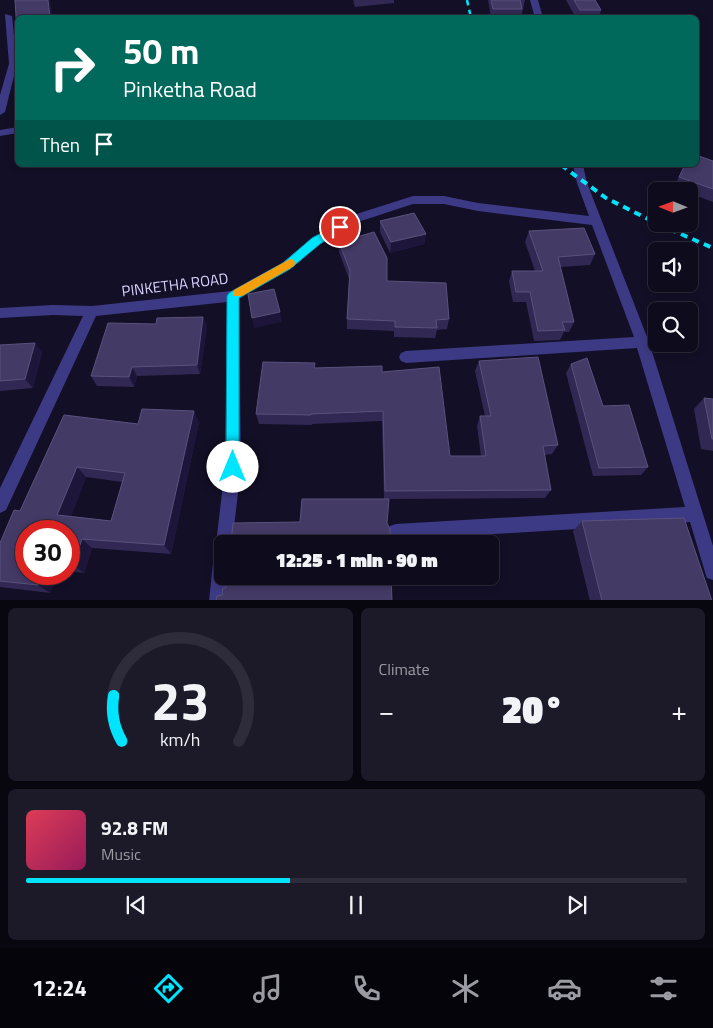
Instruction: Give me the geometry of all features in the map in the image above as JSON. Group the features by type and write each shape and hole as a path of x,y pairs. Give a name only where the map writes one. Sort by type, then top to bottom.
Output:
{"street":[{"path":"534,0 538,15"},
{"path":"0,112 13,64 8,16"},
{"path":"0,133 15,130"},
{"path":"579,167 642,342 713,571"},
{"name":"PINKETHA ROAD","path":"0,313 92,310 233,296 286,266 316,241 351,220 413,200 444,200 478,207 578,218 597,222"},
{"path":"225,535 233,467 233,296"},
{"path":"0,505 92,310"},
{"path":"406,357 642,342"},
{"path":"396,532 696,514"},
{"path":"217,600 219,585"}],"building":[{"path":"15,0 48,0 50,15 16,15"},
{"path":"491,0 520,0 522,9 493,9"},
{"path":"574,0 595,0 601,10 580,10"},
{"path":"699,156 713,161 713,189 698,184 698,182 679,177 684,167 699,167"},
{"path":"414,213 426,234 391,242 380,221"},
{"path":"584,228 595,254 558,257 574,322 562,322 565,330 538,331 530,292 516,292 512,271 543,271 529,231"},
{"path":"374,232 387,258 387,281 446,283 449,319 436,320 437,328 395,327 395,321 347,319 350,271 339,242"},
{"path":"274,289 280,312 252,318 248,294"},
{"path":"203,317 197,365 132,367 129,377 91,376 108,323 156,324 157,318"},
{"path":"35,343 25,379 0,381 0,345"},
{"path":"538,357 558,445 543,446 551,490 385,491 383,411 311,415 256,414 263,362 315,363 314,368 382,366 382,372 439,367 450,456 486,456 480,416 491,416 479,361"},
{"path":"587,358 603,406 629,405 648,467 599,468 571,364"},
{"path":"704,398 713,399 713,439 712,439"},
{"path":"142,409 194,411 164,545 82,539 80,545 80,520 15,520 15,583 0,581 0,543 14,510 20,511 64,415 138,424","holes":["77,467 125,473 111,521 57,515"]},
{"path":"302,499 389,499 387,523 390,535 232,535 233,523 300,522"},
{"path":"684,518 712,600 602,600 582,521"},
{"path":"226,585 391,585 392,600 216,600 217,596 222,595 223,588 226,588"}],"railway":[{"path":"467,0 470,15"},
{"path":"564,167 606,198 648,219"},
{"path":"676,232 713,248"}],"slow traffic":[{"path":"238,293 290,263"}],"route":[{"path":"233,467 233,296 286,266 316,241 340,227"}]}
